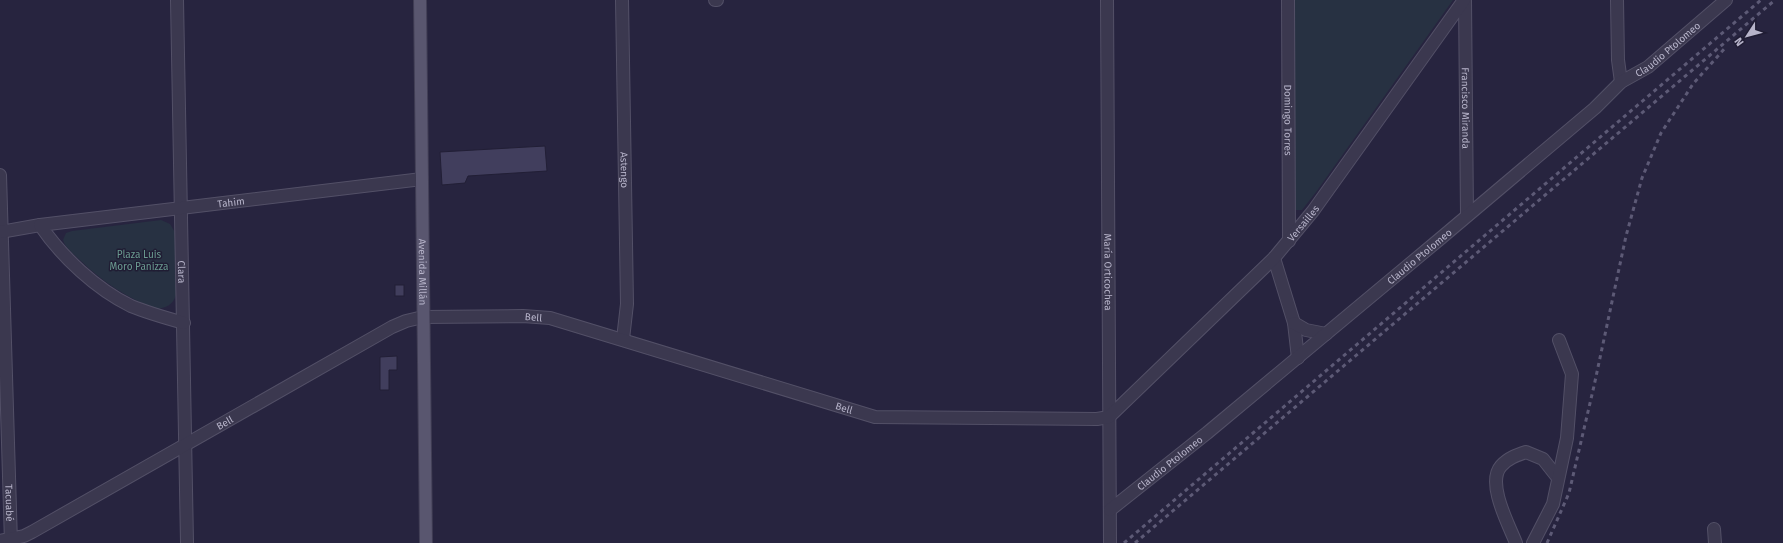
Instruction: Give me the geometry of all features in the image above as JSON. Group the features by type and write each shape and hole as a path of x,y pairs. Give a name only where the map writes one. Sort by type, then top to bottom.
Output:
{"main road":[{"name":"Avenida Millán","path":"420,0 426,543"}],"street":[{"name":"Clara","path":"177,0 187,543"},
{"name":"Astengo","path":"622,0 627,304 623,339"},
{"name":"María Orticochea","path":"1107,0 1110,543"},
{"name":"Domingo Torres","path":"1288,0 1289,241"},
{"name":"Versailles","path":"1109,417 1274,258 1289,241 1313,211 1465,0"},
{"name":"Francisco Miranda","path":"1465,0 1467,215"},
{"path":"1617,0 1618,60 1621,82"},
{"name":"Claudio Ptolomeo","path":"1110,510 1298,358 1595,108 1621,82 1648,67 1726,0"},
{"name":"Tacuabé","path":"0,175 7,541"},
{"name":"Tahim","path":"1,232 40,225 181,207 422,179"},
{"path":"40,225 62,251 98,284 130,305 184,323"},
{"path":"1274,258 1294,322 1298,358"},
{"name":"Bell","path":"7,541 32,532 392,327 406,321 423,317 538,316 550,318 875,417 1097,419 1109,417"},
{"path":"1294,322 1306,330 1326,334"},
{"path":"1533,543 1553,504 1566,438 1572,374 1559,340"},
{"path":"1516,543 1498,495 1496,480 1500,466 1511,457 1526,452 1543,460 1558,478"},
{"path":"1714,529 1715,543"}],"green space":[{"path":"1295,0 1453,0 1302,210 1295,210 1293,205 1295,142"},
{"name":"Plaza Luis Moro Panizza","path":"161,220 170,224 176,234 176,295 171,304 160,309 145,305 125,295 107,283 70,251 63,240 66,233 72,231"}],"building":[{"path":"545,146 547,171 468,176 465,183 442,185 440,152"},
{"path":"395,285 404,285 404,296 395,296"},
{"path":"397,356 397,370 389,370 389,390 380,390 380,357"}],"railway":[{"path":"1124,543 1761,0"},
{"path":"1135,543 1775,0"},
{"path":"1547,543 1569,493 1594,386 1626,236 1642,178 1661,133 1693,84 1725,48"}]}
